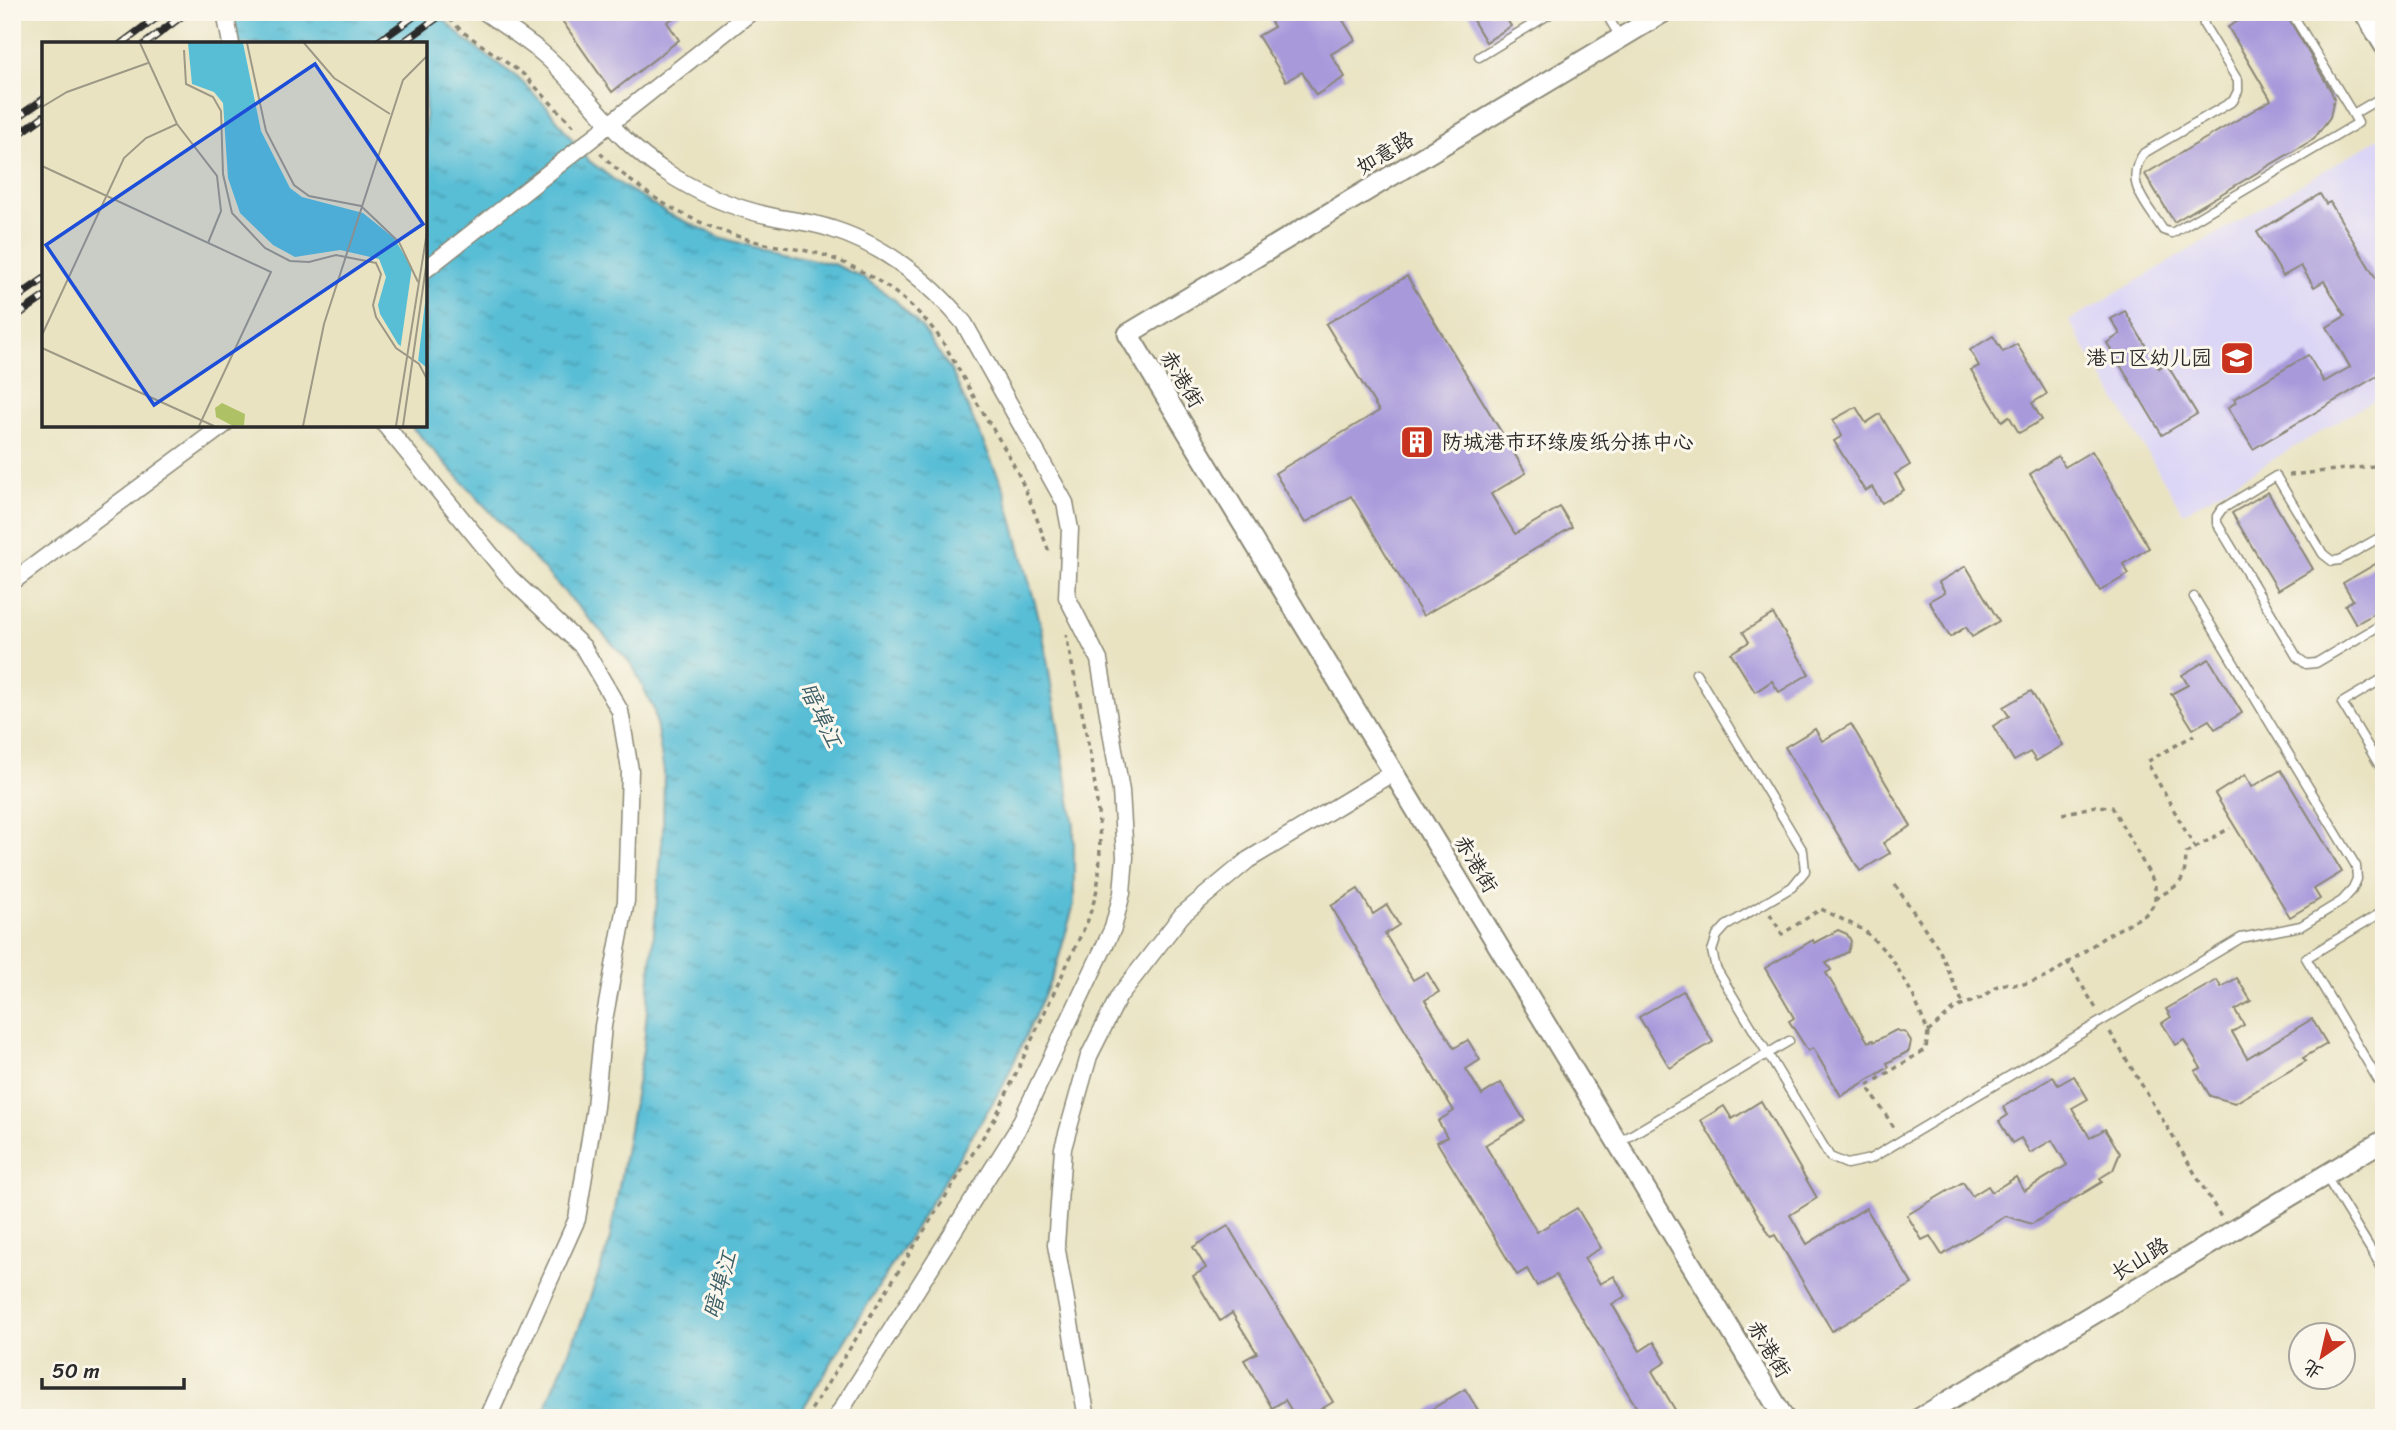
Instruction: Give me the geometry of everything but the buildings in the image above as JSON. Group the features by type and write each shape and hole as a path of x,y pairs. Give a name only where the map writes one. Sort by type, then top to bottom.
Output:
{"street":[{"path":"225,12 231,42"},
{"path":"485,12 542,52 604,128 689,186 745,210 810,222 857,238 907,267 943,298 964,323 1065,503 1070,529 1067,597 1099,660 1121,791 1125,857 1122,893 1113,928 1017,1130 836,1418"},
{"path":"427,268 751,12"},
{"name":"如意路","path":"1128,334 1664,12"},
{"path":"2364,12 2384,45"},
{"name":"赤港街","path":"1128,334 1784,1418"},
{"path":"12,582 221,427"},
{"path":"387,427 510,579 583,648 620,711 631,770 626,901 603,1026 595,1107 577,1219 488,1418"},
{"path":"1087,1418 1056,1245 1062,1148 1089,1056 1119,996 1182,915 1248,860 1394,772"},
{"name":"长山路","path":"1920,1418 2384,1140"}],"lane":[{"path":"1479,57 1553,12"},
{"path":"1605,12 1621,38"},
{"path":"2206,12 2203,17 2204,25 2238,81 2238,91 2233,101 2144,153 2134,170 2134,182 2162,230 2172,233 2358,123 2291,12"},
{"path":"2353,114 2384,96"},
{"path":"2384,535 2340,560 2332,561 2323,554 2276,477 2222,509 2217,516 2217,523 2297,657 2306,664 2316,663 2384,623"},
{"path":"1696,673 1803,850 1805,871 1792,887 1726,926 1717,936 1712,951 1716,968 1830,1157 1847,1164 1870,1159 2241,938 2301,926 2342,901 2352,890 2357,879 2356,866 2194,597"},
{"path":"2384,678 2342,703 2384,773"},
{"path":"2384,911 2305,958 2384,1090"},
{"path":"1618,1143 1789,1041"},
{"path":"2325,1175 2384,1271"}],"path":[{"path":"442,12 463,32 523,74 578,131"},
{"path":"596,149 621,175 645,193 702,224 748,240 824,256 873,278 899,296 922,317 941,340 1021,479 1051,556"},
{"path":"2276,477 2384,465"},
{"path":"806,1418 995,1118 1088,920 1097,889 1099,856 1096,794 1063,622"},
{"path":"2194,735 2147,762 2195,848"},
{"path":"2058,815 2096,806 2112,807 2155,884 2155,899"},
{"path":"1928,1032 1954,1009 1983,997 1996,987 2008,983 2020,985 2048,976 2106,936 2145,915 2155,899 2180,884 2185,874 2186,853 2230,828"},
{"path":"1895,886 1939,949 1964,1006"},
{"path":"1764,903 1782,934 1821,909 1864,930 1891,957 1913,995 1928,1032 1926,1049 1867,1086 1902,1140"},
{"path":"2067,961 2230,1232"}],"shaded area":[{"name":"港口区幼儿园","path":"2384,135 2384,394 2183,513 2069,321"}],"water":[{"name":"暗埠江","path":"234,12 436,12 464,39 518,78 547,107 588,160 617,182 669,214 720,237 833,264 862,277 894,299 922,328 952,372 1004,489 1042,629 1074,825 1074,904 1055,971 1003,1086 797,1418 541,1418 581,1323 609,1244 644,1044 663,832 664,772 654,710 633,666 412,427 427,427 427,42 235,42"}],"railway":[{"path":"124,42 164,12"},
{"path":"148,42 187,12"},
{"path":"378,42 420,12"},
{"path":"404,42 445,12"},
{"path":"12,121 42,100"},
{"path":"12,139 42,117"},
{"path":"12,301 42,280"},
{"path":"12,319 42,298"}],"place":[{"name":"港口区幼儿园","path":"2237,358"},
{"name":"防城港市环绿废纸分拣中心","path":"1417,442"}]}
